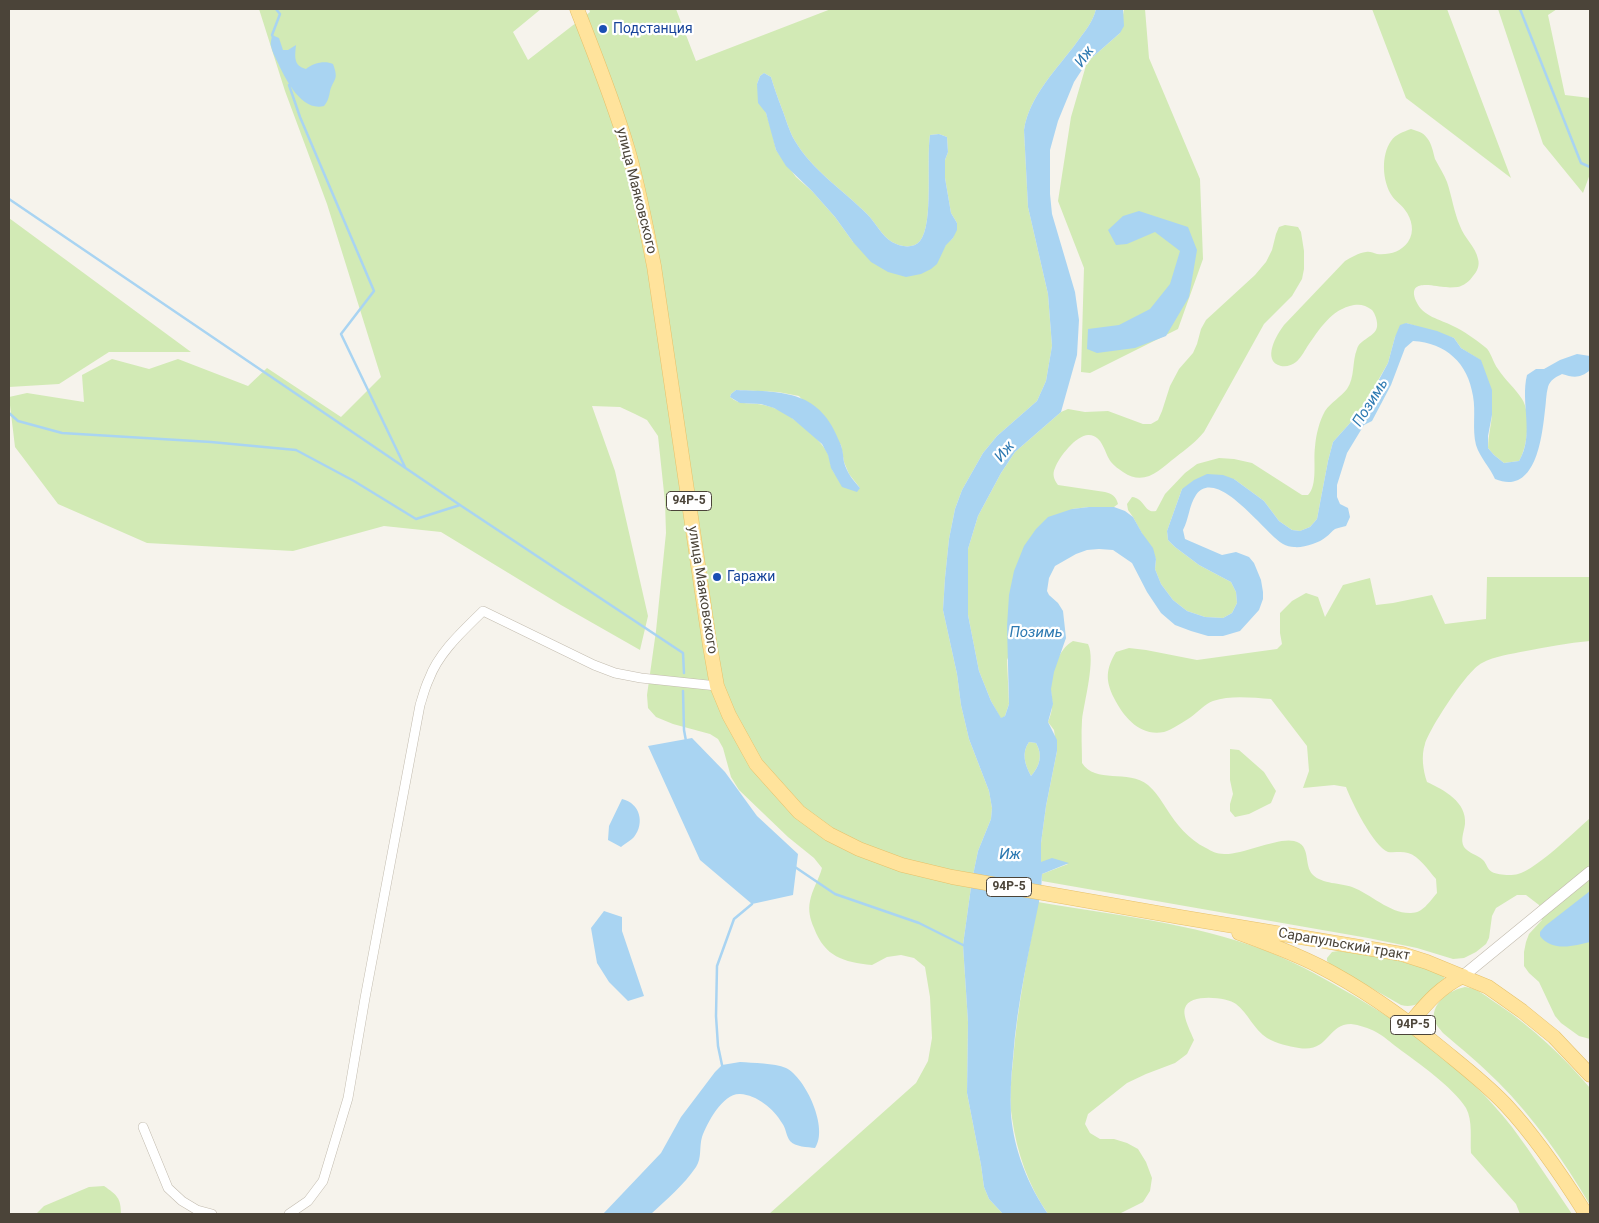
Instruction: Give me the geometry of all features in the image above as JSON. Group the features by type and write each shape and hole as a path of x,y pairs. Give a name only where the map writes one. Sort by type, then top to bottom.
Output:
{"main road":[{"name":"улица Маяковского","path":"577,9 609,91 628,150 645,222 654,266 709,640 717,686 729,715 756,764 800,812 829,834 859,849 902,865 952,877"},
{"name":"Сарапульский тракт","path":"952,877 1402,954 1488,987 1554,1037 1590,1075"},
{"name":"Сарапульский тракт","path":"1180,917 1236,932 1320,966 1364,992 1410,1023 1471,1072 1505,1105 1536,1141 1566,1182 1586,1214"},
{"path":"1410,1023 1436,993 1447,984 1463,976"}],"street":[{"path":"289,1214 308,1201 323,1181 348,1098 420,705 429,678 444,653 483,611 615,673 641,678 717,686"},
{"path":"1463,976 1590,872"},
{"path":"143,1127 168,1188 182,1201 197,1210 212,1214"}],"green space":[{"path":"259,9 541,9 513,32 528,60 590,12 589,9 676,9 696,61 831,9 1096,9 1086,30 1038,94 1027,118 1024,130 1028,207 1048,294 1052,346 1046,381 1037,401 997,436 983,453 962,490 955,509 949,539 945,578 943,610 957,674 961,705 969,739 989,791 992,808 991,819 978,851 963,945 968,1022 967,1093 984,1187 989,1199 1003,1214 769,1214 916,1083 928,1061 932,1038 930,997 925,967 914,958 901,955 887,957 872,965 844,960 824,946 818,938 809,911 811,897 822,868 814,858 788,837 739,790 731,777 723,748 718,739 710,734 673,724 656,717 648,708 647,695 666,533 665,502 658,436 647,420 620,407 592,406 615,471 648,616 640,650 561,605 441,532 384,526 293,551 147,543 58,504 15,447 9,397 27,393 84,402 82,375 112,359 149,369 178,359 248,386 267,368 341,417 381,377 327,204 285,91","holes":["764,73 771,77 789,129 802,151 819,171 867,214 885,236 899,245 917,244 924,233 928,207 930,135 939,134 947,137 948,152 945,160 945,178 951,213 957,223 953,238 946,244 941,253 853,242 835,217 812,191 796,177 776,150 757,84 760,76","736,390 778,392 799,396 841,445 844,462 849,474 860,488 836,475 825,449 802,425 775,408 734,400 730,397"]},
{"path":"1124,9 1145,9 1149,58 1200,179 1203,259 1178,329 1090,373 1081,372 1084,268 1058,201 1071,117 1087,62 1120,33"},
{"path":"1372,9 1447,9 1511,178 1406,98"},
{"path":"1498,9 1557,9 1548,15 1565,95 1590,98 1590,174 1583,193 1543,144"},
{"path":"1411,129 1424,134 1430,143 1435,159 1447,182 1460,226 1475,250 1479,264 1472,278 1460,286 1418,286 1414,294 1416,301 1427,314 1461,330 1487,349 1496,366 1522,399 1527,413 1527,430 1522,455 1519,461 1504,463 1488,448 1492,409 1480,360 1461,348 1454,338 1406,323 1395,337 1388,363 1360,412 1333,442 1317,519 1310,527 1300,531 1292,530 1279,521 1264,501 1234,479 1182,489 1167,531 1168,540 1199,565 1231,582 1236,592 1237,603 1232,613 1223,618 1205,617 1187,611 1173,600 1161,584 1155,569 1156,559 1128,510 1127,504 1132,497 1140,500 1149,510 1156,511 1165,494 1185,473 1197,464 1219,458 1252,463 1302,495 1308,495 1313,485 1315,442 1321,420 1327,408 1350,385 1357,349 1376,330 1376,318 1372,310 1367,307 1354,305 1346,307 1326,321 1299,359 1289,366 1281,366 1275,363 1272,359 1272,347 1284,325 1345,261 1363,253 1381,254 1394,252 1408,242 1412,230 1411,221 1389,190 1386,183 1384,161 1391,141 1402,132"},
{"path":"9,218 191,352 109,352 59,384 9,387"},
{"path":"1285,225 1298,227 1301,232 1304,251 1302,279 1292,296 1264,324 1201,436 1164,467 1145,477 1138,478 1123,472 1111,462 1100,441 1094,436 1089,435 1079,438 1074,442 1057,463 1054,475 1058,485 1107,493 1115,497 1118,504 1114,507 1072,509 1007,660 1009,704 1005,716 1001,719 991,701 979,671 968,615 968,549 978,516 1001,473 1015,452 1061,412 1068,409 1085,412 1108,411 1143,424 1151,424 1158,420 1170,386 1179,369 1193,353 1206,320 1255,275 1266,262 1279,227"},
{"path":"1487,577 1590,577 1590,641 1503,656 1482,663 1475,668 1467,676 1441,713 1428,736 1423,753 1424,773 1427,782 1447,793 1458,803 1465,816 1462,839 1464,847 1483,860 1489,869 1495,873 1512,875 1526,871 1555,849 1590,818 1590,1039 1579,1036 1561,1023 1555,1016 1539,982 1524,966 1524,952 1529,934 1542,920 1539,905 1526,895 1517,895 1496,908 1492,916 1489,938 1486,944 1464,958 1453,959 1417,948 1368,938 1042,881 1042,874 1068,864 1041,862 1041,843 1057,751 1054,730 1048,722 1052,708 1052,676 1059,656 1073,641 1088,644 1090,651 1089,681 1082,720 1082,763 1088,769 1103,775 1140,780 1148,785 1183,831 1212,851 1221,854 1232,854 1279,841 1294,841 1300,843 1303,847 1310,871 1317,878 1326,882 1352,887 1396,910 1415,913 1422,909 1437,893 1436,879 1416,857 1405,852 1388,852 1376,842 1346,787 1334,785 1303,788 1309,771 1307,746 1271,699 1242,697 1220,699 1207,704 1191,717 1167,731 1148,732 1128,719 1118,705 1109,686 1109,669 1116,652 1129,648 1197,660 1277,649 1282,644 1280,613 1292,601 1306,593 1318,597 1325,617 1343,585 1370,578 1376,605 1432,595 1445,624 1486,619"},
{"path":"1029,742 1036,743 1040,756 1037,768 1031,776 1025,759 1025,750"},
{"path":"1230,749 1239,750 1264,772 1276,791 1271,803 1249,814 1235,817 1230,811 1233,794 1230,780"},
{"path":"1038,902 1181,926 1209,933 1274,954 1333,983 1412,1033 1455,1067 1475,1086 1512,1127 1572,1214 1520,1214 1516,1204 1471,1153 1470,1119 1466,1108 1460,1100 1435,1076 1379,1034 1361,1026 1343,1025 1337,1028 1322,1043 1309,1048 1299,1048 1275,1042 1262,1035 1236,1004 1217,998 1201,998 1188,1003 1184,1011 1194,1040 1187,1054 1175,1063 1127,1083 1088,1114 1085,1124 1090,1133 1100,1139 1114,1139 1138,1149 1146,1162 1152,1178 1150,1191 1143,1202 1119,1214 1048,1214 1024,1168 1014,1131 1011,1104 1017,1021"},
{"path":"1338,951 1378,956 1404,962 1441,974 1444,980 1420,1003 1408,1006 1401,1005 1331,965 1327,958 1332,952"},
{"path":"1465,987 1483,994 1524,1023 1558,1054 1590,1088 1590,1205 1559,1156 1524,1110 1491,1075 1443,1033 1435,1023 1434,1013 1439,1002 1448,994"},
{"path":"104,1186 117,1197 121,1214 36,1214 44,1206 89,1187"}],"water":[{"path":"1096,9 1123,9 1124,26 1120,33 1087,62 1074,82 1058,121 1050,150 1052,214 1075,292 1079,320 1077,355 1061,412 1015,452 1001,473 978,516 968,549 968,615 979,671 991,701 1001,718 1005,716 1009,704 1007,626 1009,595 1014,571 1024,546 1036,529 1048,517 1072,509 1089,507 1114,507 1125,511 1133,517 1153,548 1156,559 1155,569 1161,584 1173,600 1187,611 1205,617 1223,618 1232,613 1237,603 1236,592 1231,582 1199,565 1168,540 1167,531 1182,489 1194,480 1207,474 1223,475 1234,479 1264,501 1279,521 1292,530 1300,531 1310,527 1317,519 1333,442 1360,412 1375,387 1388,363 1400,325 1406,323 1437,331 1454,338 1461,348 1481,360 1492,390 1492,415 1488,448 1504,463 1519,461 1524,451 1527,430 1525,386 1527,375 1536,369 1544,369 1560,360 1577,354 1590,356 1590,370 1584,375 1577,376 1562,374 1550,382 1542,435 1534,461 1528,472 1520,479 1509,482 1495,479 1478,450 1474,433 1473,396 1470,384 1461,365 1454,357 1436,346 1413,341 1405,348 1391,385 1372,421 1364,425 1347,453 1337,485 1337,497 1340,504 1348,508 1350,517 1346,526 1335,529 1323,539 1311,545 1290,547 1284,545 1228,495 1216,489 1205,488 1196,495 1192,503 1183,530 1185,539 1222,555 1236,552 1249,557 1254,563 1261,580 1263,599 1259,610 1240,631 1223,636 1208,636 1175,625 1161,613 1147,592 1132,563 1113,550 1087,550 1055,566 1049,578 1047,591 1063,611 1066,638 1054,672 1051,689 1053,704 1048,722 1057,740 1057,751 1046,806 1041,843 1041,862 1052,858 1069,863 1042,874 1041,892 1024,975 1015,1037 1011,1094 1011,1115 1015,1141 1023,1167 1034,1191 1048,1214 1003,1214 989,1199 984,1187 967,1093 968,1022 963,945 978,851 991,819 992,808 989,791 969,739 961,705 957,674 943,610 945,578 949,539 955,509 962,490 983,453 997,436 1037,401 1046,381 1052,346 1048,294 1028,207 1024,130 1027,118 1038,94 1086,30","holes":["1029,742 1036,743 1040,760 1031,776 1026,763 1025,750"]},
{"path":"272,35 279,38 283,50 288,50 296,45 296,60 302,68 306,69 323,62 333,64 336,73 335,79 324,106 308,104 301,99 289,84 273,52 271,45"},
{"path":"764,73 771,77 789,129 802,151 819,171 867,214 885,236 899,245 917,244 924,233 928,207 930,135 939,134 947,137 948,152 945,160 945,178 951,213 957,223 957,230 953,238 946,245 937,264 921,274 906,277 888,272 871,262 812,191 786,166 776,150 766,113 758,103 757,84 760,76"},
{"path":"1139,211 1188,227 1197,250 1189,297 1166,336 1135,348 1097,353 1087,349 1088,329 1119,325 1150,309 1170,284 1180,251 1155,232 1127,244 1116,245 1108,230 1123,216"},
{"path":"736,390 785,394 799,397 811,403 832,426 841,445 847,470 860,488 857,492 842,487 831,468 828,455 822,444 793,419 774,408 761,404 740,403 730,397"},
{"path":"692,738 725,772 757,816 798,854 793,895 752,904 700,860 648,746"},
{"path":"622,799 628,801 637,809 640,820 634,837 621,847 608,840 609,826"},
{"path":"1590,891 1590,942 1557,946 1545,941 1540,936 1540,932 1545,926"},
{"path":"604,911 622,917 622,931 644,996 628,1001 609,982 597,963 591,928"},
{"path":"740,1062 776,1065 786,1068 801,1082 808,1093 817,1117 819,1140 815,1148 792,1143 779,1118 759,1100 746,1095 734,1095 722,1103 708,1124 702,1137 699,1160 696,1167 680,1186 651,1214 603,1214 661,1153 681,1117 715,1072 722,1065"}],"waterway":[{"path":"273,37 272,35 280,14 276,9"},
{"path":"1520,9 1581,163 1590,167"},
{"path":"289,85 300,117 374,291 341,334 405,467"},
{"path":"9,199 460,505 683,653 684,673"},
{"path":"9,413 18,421 62,433 211,442 296,450 354,481 416,519 460,505"},
{"path":"683,691 686,741"},
{"path":"795,867 835,894 919,923 963,945"},
{"path":"722,1065 718,1046 716,1016 717,966 734,919 752,904"}],"place":[{"name":"Подстанция","path":"603,29"},
{"name":"Гаражи","path":"717,577"}],"water label":[{"name":"Иж","path":"1085,57"},
{"name":"Позимь","path":"1371,403"},
{"name":"Иж","path":"1005,452"},
{"name":"Позимь","path":"1036,633"},
{"name":"Иж","path":"1010,855"}]}
